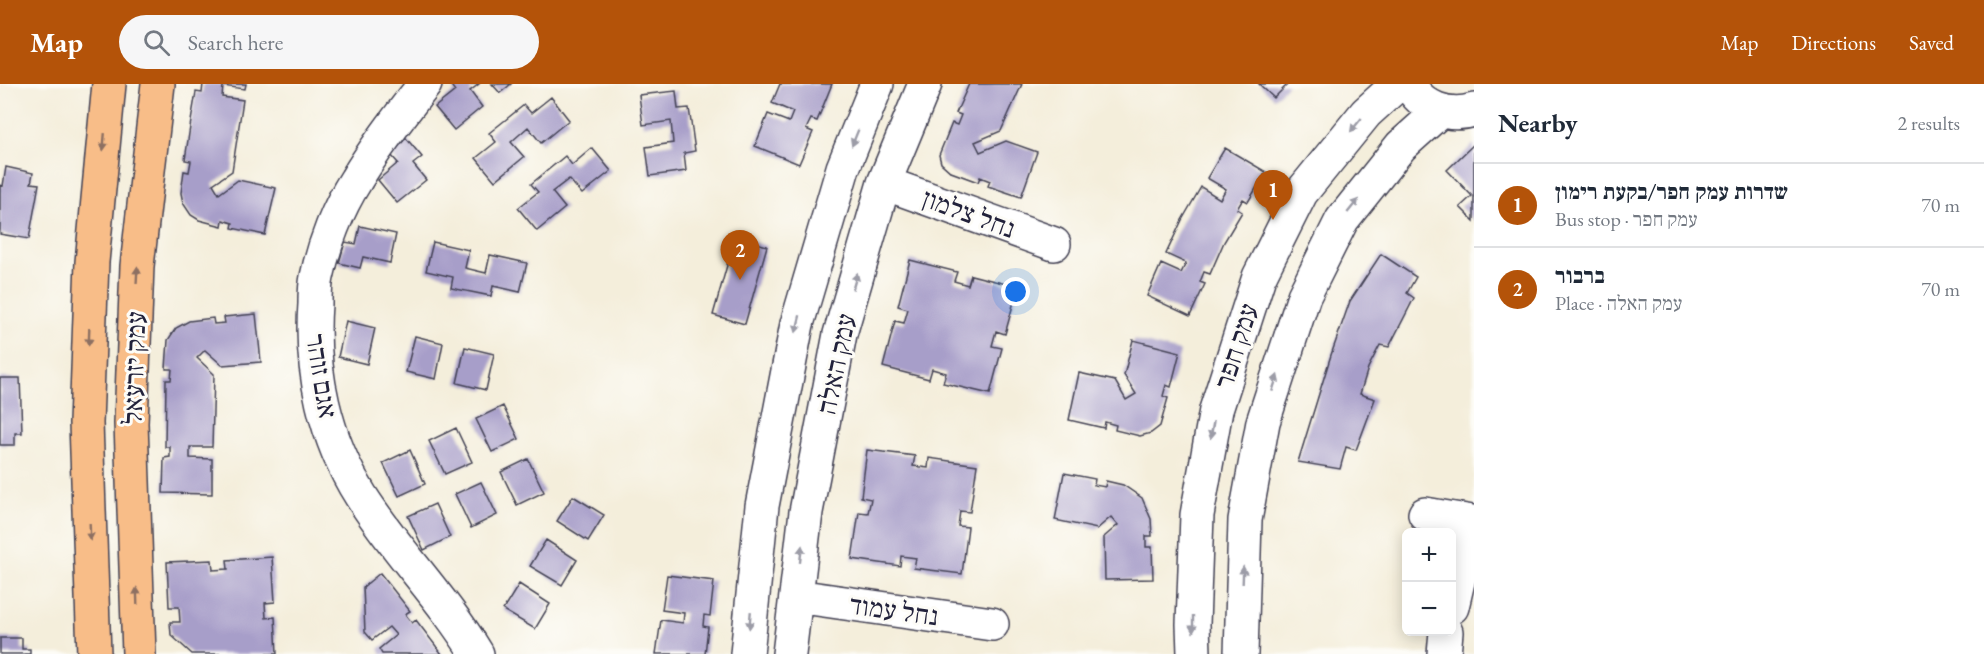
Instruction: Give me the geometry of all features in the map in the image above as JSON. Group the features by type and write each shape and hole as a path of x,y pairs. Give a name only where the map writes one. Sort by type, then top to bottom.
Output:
{"main road":[{"name":"עמק יזרעאל","path":"94,654 86,423 92,262 109,84"},
{"name":"עמק יזרעאל","path":"139,654 131,423 137,266 158,84"}],"street":[{"name":"אגם זוהר","path":"425,84 389,130 355,180 332,230 317,278 313,334 318,384 334,442 360,494 477,654"},
{"name":"עמק האלה","path":"747,654 762,506 797,324 843,168 877,84"},
{"name":"עמק האלה","path":"789,654 806,512 840,334 884,183 924,84"},
{"name":"עמק חפר","path":"1194,654 1197,515 1215,410 1259,277 1300,193 1366,113 1398,84"},
{"path":"1409,84 1413,92 1425,104 1440,111 1456,113 1474,110"},
{"name":"עמק חפר","path":"1241,654 1245,520 1263,422 1304,296 1342,220 1401,146 1440,111"},
{"name":"נחל צלמון","path":"884,183 1054,244"},
{"path":"1425,514 1472,522 1456,590"},
{"name":"נחל עמוד","path":"796,596 992,624"},
{"path":"1444,654 1446,636"}],"building":[{"path":"203,84 246,84 245,89 223,86 222,97 243,100 232,171 213,184 219,194 238,180 276,188 265,235 232,228 233,223 223,220 222,226 199,220 191,215 183,203 181,193 184,171 189,172 191,161 185,160 190,127 196,92 202,93"},
{"path":"450,84 479,84 470,91 482,107 454,130 435,107 455,91"},
{"path":"492,84 511,84 500,93"},
{"path":"780,84 832,84 817,121 811,119 806,129 813,132 799,164 755,146 768,114 789,122 793,112 772,103"},
{"path":"969,84 1022,84 1001,131 975,142 980,152 1006,141 1037,152 1021,197 988,186 990,181 980,177 978,182 951,172 941,163 939,155 952,123 957,125 961,115 956,113"},
{"path":"1259,84 1288,84 1274,98"},
{"path":"676,91 678,109 689,108 695,151 684,153 686,171 650,176 646,147 673,143 671,121 643,125 639,95"},
{"path":"551,97 569,120 541,143 528,127 511,142 524,157 495,181 476,158 496,142 489,133 524,105 531,113"},
{"path":"406,138 422,157 413,164 426,180 397,203 378,180 398,163 391,155"},
{"path":"1474,144 1474,221 1460,207 1472,196 1447,170"},
{"path":"592,148 611,171 582,194 569,179 552,192 565,208 537,231 518,208 538,192 531,184 565,156 572,165"},
{"path":"1225,148 1266,172 1248,202 1243,199 1237,209 1242,212 1224,242 1210,274 1204,272 1200,282 1205,284 1190,316 1147,296 1161,264 1181,273 1186,263 1166,254 1201,187 1220,199 1226,189 1207,178"},
{"path":"6,167 33,173 31,183 39,184 29,239 0,234 0,185 3,186"},
{"path":"360,226 396,234 390,263 363,257 360,268 339,263 345,242 356,244"},
{"path":"735,237 767,246 745,324 713,315"},
{"path":"433,242 469,250 465,268 486,273 490,255 527,263 520,292 493,286 491,296 451,288 453,277 426,271"},
{"path":"1381,254 1416,277 1407,293 1414,298 1389,347 1380,345 1368,368 1360,394 1375,399 1356,450 1346,447 1340,469 1298,462 1350,301"},
{"path":"910,260 957,272 954,281 968,285 971,275 1018,287 1005,334 996,331 992,346 1002,348 990,394 943,383 946,373 932,369 929,379 883,367 895,321 904,323 908,309 898,306"},
{"path":"256,314 261,362 222,365 205,350 197,358 214,374 212,447 190,447 190,458 212,459 212,494 163,493 164,458 170,457 170,447 165,447 166,380 171,380 172,369 166,369 168,340 176,328 189,321 213,318 214,324 225,323 224,317"},
{"path":"346,321 375,328 367,364 338,357"},
{"path":"415,336 443,343 436,379 406,372"},
{"path":"1133,340 1180,352 1171,387 1166,385 1163,396 1168,398 1160,426 1151,433 1140,436 1115,430 1116,425 1105,422 1104,428 1069,420 1079,373 1115,381 1126,400 1136,394 1124,375"},
{"path":"465,347 494,354 486,390 457,383"},
{"path":"0,378 20,378 22,433 15,433 15,445 0,445"},
{"path":"503,406 519,439 492,452 476,419"},
{"path":"456,428 472,462 445,474 429,441"},
{"path":"410,450 425,484 399,496 383,463"},
{"path":"867,450 915,456 913,466 928,468 929,458 977,465 970,512 960,511 958,526 968,527 962,574 914,568 916,558 901,556 900,566 852,559 859,512 868,513 871,499 861,497"},
{"path":"528,459 544,492 517,505 501,472"},
{"path":"1064,473 1095,479 1094,485 1105,487 1106,481 1123,485 1142,498 1151,519 1152,536 1146,536 1146,547 1152,547 1153,579 1105,580 1104,537 1118,525 1111,517 1097,529 1055,520"},
{"path":"481,482 497,515 471,528 455,494"},
{"path":"573,496 604,515 588,541 557,521"},
{"path":"435,504 450,537 424,550 408,516"},
{"path":"546,540 577,560 562,585 530,566"},
{"path":"272,557 275,602 265,603 266,618 275,617 277,654 192,654 171,635 170,622 180,622 179,607 169,607 167,562 212,560 213,570 228,569 227,560"},
{"path":"380,573 410,611 405,614 412,623 416,620 442,654 382,654 379,649 396,635 389,627 372,640 365,632 363,587"},
{"path":"667,575 714,581 710,616 704,615 703,626 708,627 705,654 656,654 661,620 683,623 684,613 662,610"},
{"path":"519,584 550,604 535,629 503,610"},
{"path":"0,638 22,638 22,649 30,649 30,654 0,654"}],"place":[{"name":"שדרות עמק חפר/בקעת רימון","path":"1273,220"},
{"name":"ברבור","path":"740,280"}]}
